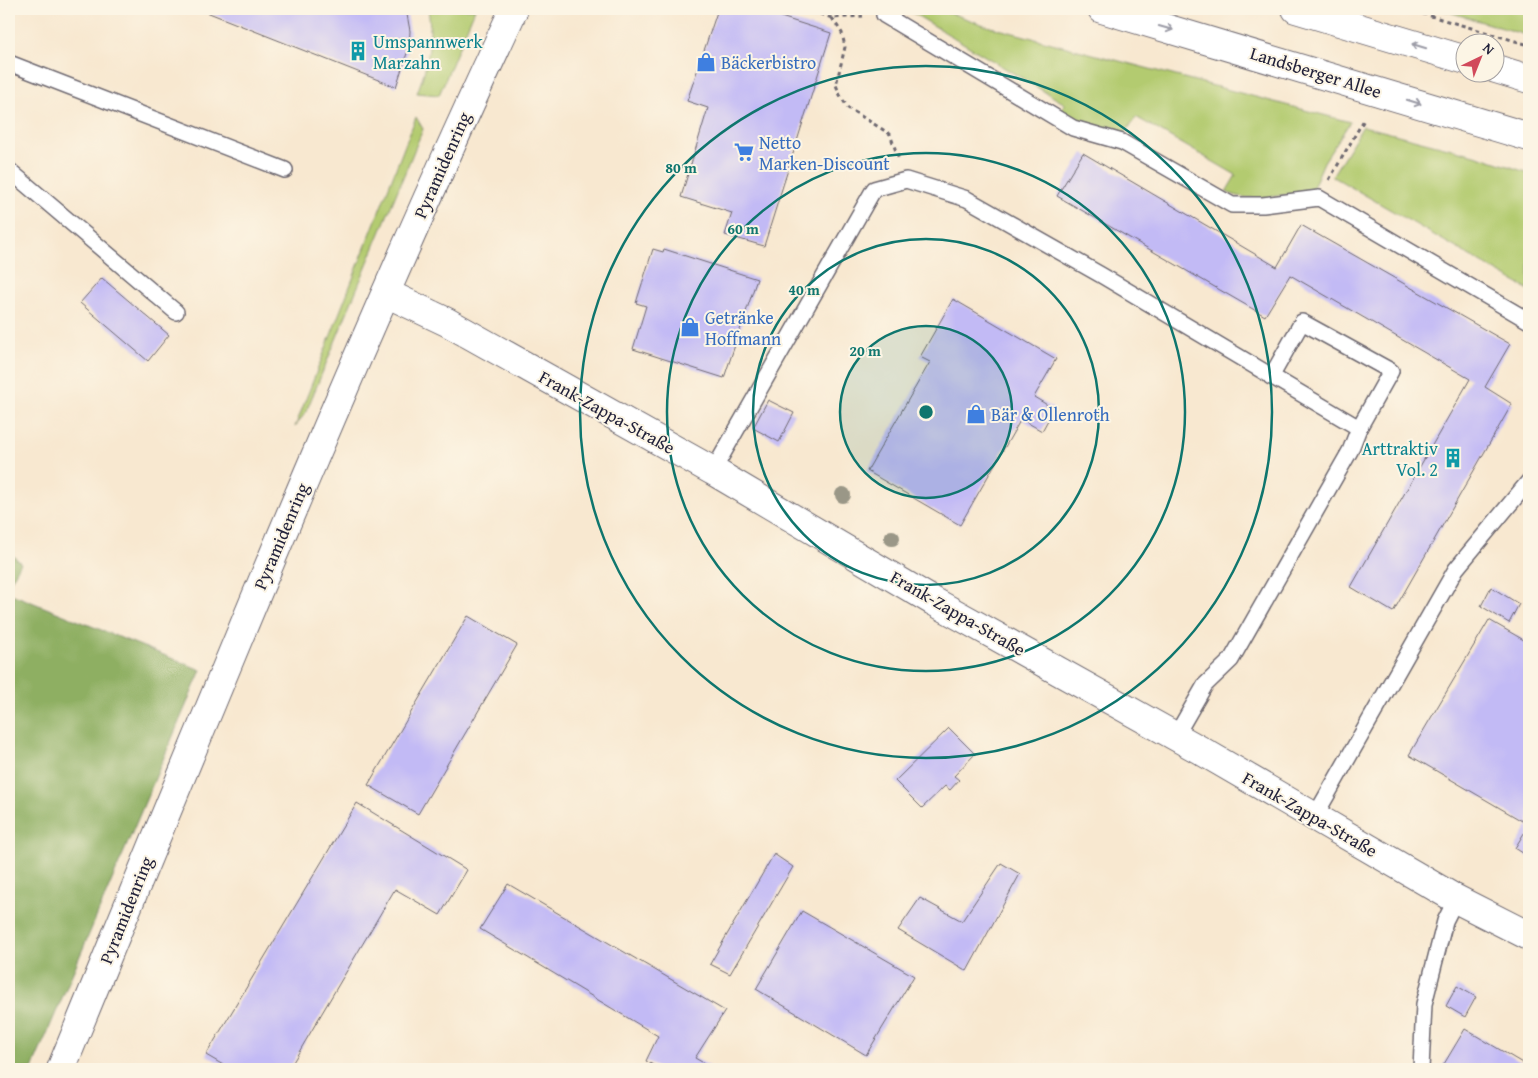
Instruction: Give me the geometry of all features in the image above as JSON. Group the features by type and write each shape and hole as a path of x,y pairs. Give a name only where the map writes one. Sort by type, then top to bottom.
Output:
{"street":[{"name":"Pyramidenring","path":"61,1069 305,481 462,121 514,9"},
{"name":"Landsberger Allee","path":"1102,9 1529,137"},
{"path":"1296,9 1456,57"},
{"path":"1506,72 1529,79"},
{"name":"Frank-Zappa-Straße","path":"386,293 447,322 713,472 933,601 1315,816 1456,899 1529,936"}],"lane":[{"path":"884,15 1074,128 1122,142 1232,205 1263,205 1319,198 1529,321"},
{"path":"9,63 285,170"},
{"path":"9,170 176,312"},
{"path":"713,472 874,189 906,180 967,199 1101,275 1271,378 1359,428"},
{"path":"1176,737 1205,685 1231,660 1350,451 1359,428 1391,371 1302,322 1271,378"},
{"path":"1315,816 1456,569 1529,481"},
{"path":"1421,1069 1424,1004 1446,921 1456,899"}],"path":[{"path":"805,9 832,18 884,15"},
{"path":"1407,9 1529,46"},
{"path":"832,18 842,34 845,46 836,84 840,95 848,108 890,134 906,180"},
{"path":"1340,160 1366,115"}],"green space":[{"path":"428,9 475,9 439,95 417,93 424,72 430,42"},
{"path":"906,9 939,9 987,26 1350,122 1324,162 1311,192 1258,198 1237,196 1226,192 1236,175 1136,117 1124,135 1093,129 1059,114 1065,104"},
{"path":"1439,9 1529,9 1529,36"},
{"path":"416,117 423,129 306,412 295,427"},
{"path":"1363,126 1475,155 1529,173 1529,290 1332,176"},
{"path":"9,552 21,563 9,584"},
{"path":"9,593 201,670 32,1069 9,1069"}],"building":[{"name":"Umspannwerk Marzahn","path":"199,9 406,9 410,31 409,47 396,87"},
{"name":"Netto Marken-Discount","path":"718,9 756,9 831,33 764,246 725,235 732,213 681,197 708,108 687,101"},
{"path":"1083,153 1277,267 1301,225 1510,344 1485,387 1512,404 1393,612 1351,587 1470,379 1290,275 1265,316 1057,196"},
{"name":"Getränke Hoffmann","path":"653,249 663,252 664,249 757,279 724,378 633,349 646,306 636,303"},
{"path":"102,278 169,335 148,361 80,303"},
{"name":"Bär & Ollenroth","path":"953,299 1056,359 1034,397 1054,409 1042,431 1021,419 960,525 867,471 930,362 920,357"},
{"path":"768,400 794,413 779,442 753,428"},
{"path":"1491,587 1519,604 1509,623 1481,606"},
{"path":"468,616 517,645 418,814 368,785"},
{"path":"1489,620 1529,643 1529,825 1409,755"},
{"path":"949,728 975,754 954,776 959,780 950,790 945,786 922,808 895,781"},
{"path":"357,803 467,870 440,915 395,889 289,1069 230,1069 206,1055"},
{"path":"1529,825 1529,857 1515,848"},
{"path":"774,854 793,867 730,974 710,964"},
{"path":"1001,863 1020,874 967,971 898,930 920,898 962,921"},
{"path":"508,884 725,1011 695,1058 714,1069 660,1069 646,1061 658,1036 480,929"},
{"path":"802,911 914,976 866,1055 756,989"},
{"path":"1457,986 1476,997 1465,1017 1446,1006"},
{"path":"1465,1029 1529,1067 1529,1069 1441,1069"}],"place":[{"name":"Umspannwerk Marzahn","path":"358,51"},
{"name":"Bäckerbistro","path":"706,62"},
{"name":"Netto Marken-Discount","path":"744,152"},
{"name":"Getränke Hoffmann","path":"690,327"},
{"name":"Bär & Ollenroth","path":"976,414"},
{"name":"Arttraktiv Vol. 2","path":"1453,458"}]}
